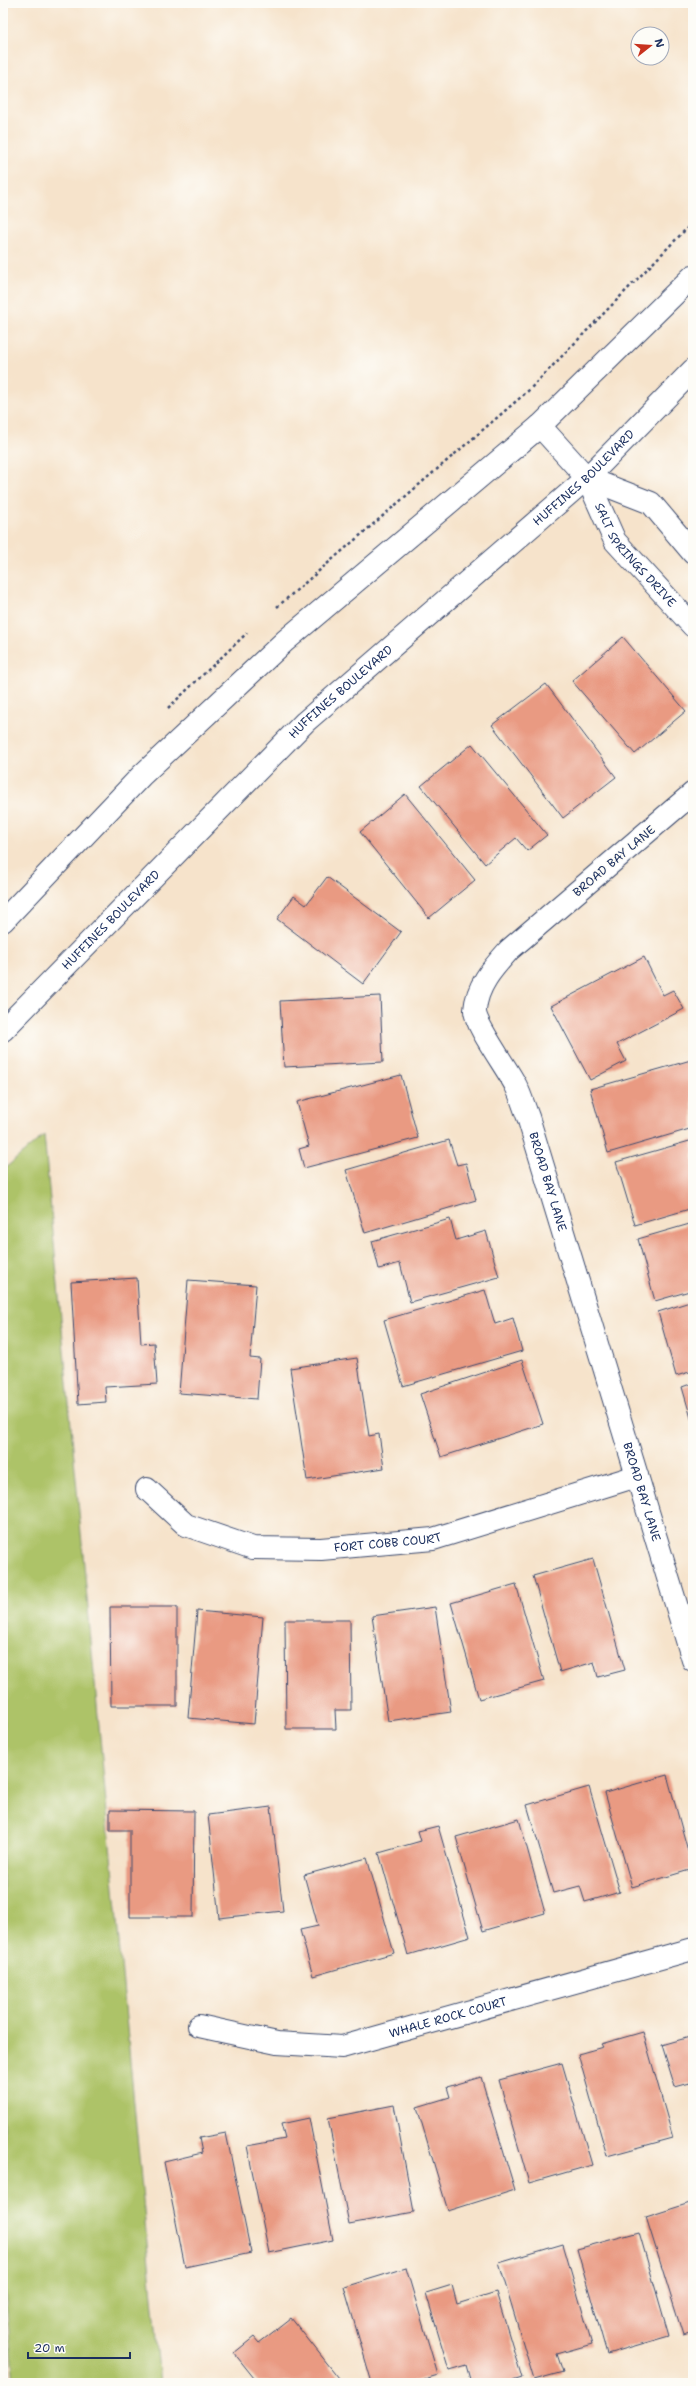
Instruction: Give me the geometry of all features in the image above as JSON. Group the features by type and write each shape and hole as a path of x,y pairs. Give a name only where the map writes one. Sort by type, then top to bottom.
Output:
{"street":[{"path":"3,921 142,775 285,641 540,426 693,276"},
{"name":"HUFFINES BOULEVARD","path":"3,1030 305,722 587,478 693,370"},
{"name":"SALT SPRINGS DRIVE","path":"540,426 587,478 615,541 693,626"},
{"name":"SALT SPRINGS DRIVE","path":"587,478 651,503 693,553"},
{"name":"BROAD BAY LANE","path":"693,793 509,950 488,975 478,993 475,1012 492,1048 516,1086 528,1117 693,1660"},
{"name":"FORT COBB COURT","path":"147,1489 186,1526 253,1548 321,1549 433,1538 637,1476"},
{"name":"WHALE ROCK COURT","path":"199,2026 277,2043 342,2047 693,1948"}],"green space":[{"path":"44,1135 160,2383 14,2383 3,2272 3,1170"}],"building":[{"path":"623,637 686,711 635,754 572,681"},
{"path":"546,684 616,777 563,818 492,725"},
{"path":"472,744 547,835 527,851 516,838 485,864 421,786"},
{"path":"405,794 475,880 429,918 360,832"},
{"path":"327,877 401,932 363,984 277,919 294,896 306,905"},
{"path":"644,957 663,995 673,990 684,1009 617,1044 626,1061 590,1080 551,1006"},
{"path":"380,996 383,1062 284,1067 280,1001"},
{"path":"691,1060 693,1128 608,1153 590,1089"},
{"path":"401,1075 418,1138 304,1168 299,1149 309,1146 297,1102"},
{"path":"449,1140 457,1165 466,1163 476,1200 365,1233 346,1170"},
{"path":"693,1140 693,1208 635,1225 616,1162"},
{"path":"450,1219 456,1240 486,1231 499,1277 410,1302 400,1263 379,1269 372,1241"},
{"path":"693,1223 693,1290 655,1301 638,1239"},
{"path":"137,1278 141,1344 154,1343 157,1384 105,1387 106,1402 78,1404 71,1282"},
{"path":"188,1280 256,1285 250,1358 260,1359 257,1399 179,1393"},
{"path":"485,1290 495,1324 513,1318 522,1351 403,1386 384,1320"},
{"path":"693,1301 693,1371 676,1376 658,1312"},
{"path":"357,1358 369,1436 379,1434 384,1468 307,1480 290,1368"},
{"path":"522,1360 543,1424 441,1457 420,1394"},
{"path":"693,1383 693,1425 682,1387"},
{"path":"593,1559 625,1670 598,1677 594,1662 560,1672 533,1576"},
{"path":"516,1584 544,1681 479,1699 451,1603"},
{"path":"110,1607 177,1607 177,1706 111,1706"},
{"path":"435,1607 451,1712 388,1721 372,1616"},
{"path":"197,1611 263,1617 254,1724 188,1718"},
{"path":"285,1620 350,1620 351,1710 335,1710 336,1729 286,1729"},
{"path":"667,1775 693,1869 632,1887 605,1793"},
{"path":"589,1787 620,1892 585,1902 580,1886 553,1893 527,1805"},
{"path":"271,1807 283,1911 219,1918 208,1815"},
{"path":"110,1810 194,1811 193,1917 130,1917 130,1830 110,1830"},
{"path":"519,1819 545,1913 483,1931 456,1837"},
{"path":"438,1826 470,1937 408,1955 379,1853 421,1841 418,1831"},
{"path":"367,1858 394,1953 313,1976 300,1930 318,1926 304,1875"},
{"path":"643,2032 673,2138 607,2156 578,2054 603,2047 601,2044"},
{"path":"693,2036 693,2092 690,2083 675,2087 662,2045"},
{"path":"562,2063 592,2165 529,2183 499,2080"},
{"path":"481,2077 515,2190 448,2211 417,2107 450,2097 447,2087"},
{"path":"394,2105 414,2212 349,2224 328,2118"},
{"path":"309,2118 333,2240 269,2253 247,2146 285,2139 281,2124"},
{"path":"226,2133 251,2253 185,2267 164,2162 202,2153 199,2138"},
{"path":"693,2202 693,2332 683,2335 646,2217"},
{"path":"639,2232 669,2336 607,2354 577,2249"},
{"path":"563,2244 592,2344 557,2354 563,2372 534,2380 499,2263"},
{"path":"406,2268 438,2375 411,2383 372,2383 344,2287"},
{"path":"452,2285 457,2304 496,2292 522,2378 506,2383 471,2383 466,2365 449,2370 426,2293"},
{"path":"291,2318 343,2383 258,2383 234,2353 254,2337 259,2343"}]}
